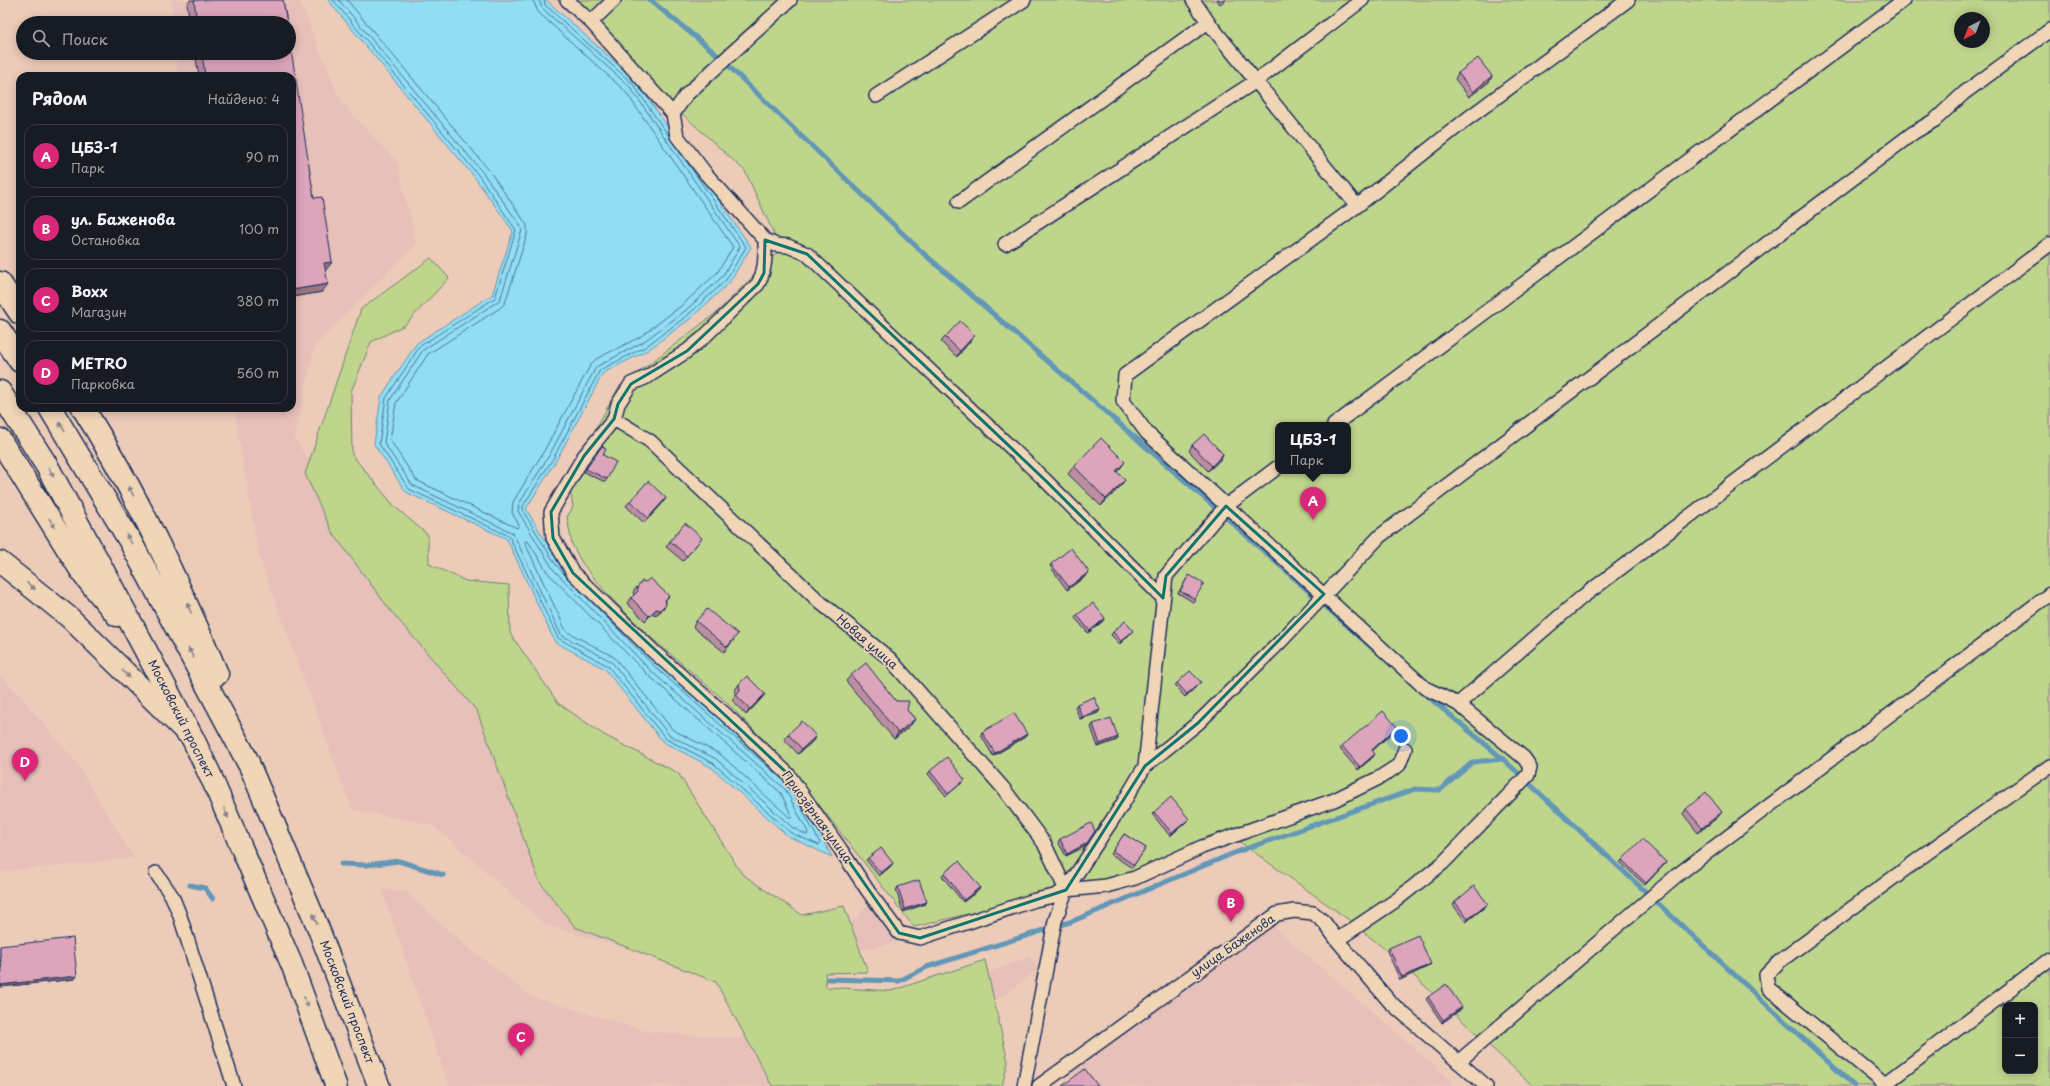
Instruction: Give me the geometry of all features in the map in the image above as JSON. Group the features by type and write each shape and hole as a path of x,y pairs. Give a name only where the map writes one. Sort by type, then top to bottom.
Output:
{"highway":[{"path":"1,285 16,307"},
{"path":"0,331 16,355"},
{"name":"Московский проспект","path":"0,392 47,466 146,649 193,739 210,777"},
{"name":"Московский проспект","path":"52,412 130,541 248,762"},
{"path":"85,412 131,491 165,558 217,674 248,762"},
{"path":"0,440 84,575 146,649"}],"main road":[{"path":"0,562 70,618 193,739"},
{"name":"Московский проспект","path":"248,762 320,931 379,1086"},
{"name":"Московский проспект","path":"210,777 292,965 336,1086"}],"street":[{"path":"568,0 591,22 673,114 677,136 706,174 764,240 776,245 788,246 807,254 1045,480 1163,598"},
{"path":"591,22 614,0"},
{"path":"673,114 686,95 790,0"},
{"path":"876,96 1024,0"},
{"path":"1193,0 1208,22 1357,206"},
{"path":"1005,244 1256,81 1362,0"},
{"path":"1337,940 1395,901 1443,863 1528,775 1530,767 1524,758 1458,704 1425,688 1147,433 1123,401 1125,375 1357,206 1467,119 1628,0"},
{"path":"1338,422 1904,0"},
{"path":"960,202 1208,22"},
{"path":"1024,1086 1055,921 1066,890 1122,805 1145,766 1198,723 1280,642 1324,594 1386,531 1913,133 1935,120 1964,93 2050,30"},
{"path":"614,419 618,404 631,384 647,377 687,351 758,284 764,273 766,259 764,240"},
{"path":"1458,704 1581,598 2050,244"},
{"name":"Новая улица","path":"614,419 650,441 821,603 890,659 1003,788 1044,842 1066,890"},
{"name":"Приозёрная улица","path":"614,419 584,456 551,512 553,538 573,573 654,652 726,715 788,774 868,891 899,933 920,938 1035,900 1054,896 1066,890 1106,886 1135,878 1202,847 1334,800 1379,778 1399,765 1405,749"},
{"path":"1145,766 1166,576 1226,506 1275,469"},
{"path":"1458,1062 1676,876 2050,594"},
{"path":"2050,766 1942,842 1780,961 1766,975 1768,988 1885,1085 2050,959"},
{"path":"156,873 172,896 180,916 234,1086"},
{"name":"улица Баженова","path":"1039,1086 1277,914 1294,911 1313,914 1324,922 1337,940 1390,1002 1486,1086"}],"highlighted area":[{"path":"765,240 807,254 1045,480 1163,598 1166,576 1226,506 1324,594 1198,723 1145,766 1066,890 920,938 899,933 788,774 573,573 553,538 551,512 584,456 614,419 618,404 631,384 687,351 758,284 764,273"}],"shaded area":[{"path":"172,0 299,0 341,102 397,162 416,244 314,347 295,438 347,528 812,936 857,919 875,894 909,940 730,978 546,925 433,825 352,810 259,556 235,412 296,412 296,72 177,72 176,60 296,60 296,16 173,16"},
{"path":"0,675 20,696 75,761 134,858 0,872"},
{"path":"382,890 404,890 462,943 533,997 645,1031 735,1039 900,1006 1029,957 1039,969 880,1086 449,1086"},
{"path":"1273,926 1451,1080 1450,1086 1082,1086 1072,1072"}],"green space":[{"path":"557,0 2050,0 2050,1086 1533,1086 1387,951 1349,920 1240,842 1066,890 914,927 785,761 722,698 648,635 609,596 582,563 572,544 567,517 573,507 568,478 619,387 716,313 781,249 745,171"},
{"path":"431,258 449,278 405,325 371,342 351,392 352,455 395,507 428,535 429,564 466,581 509,585 510,633 558,703 604,735 678,773 742,874 802,915 844,906 868,972 825,973 826,987 891,991 985,960 1008,1062 1002,1086 772,1086 716,982 575,927 539,881 477,711 390,610 332,532 305,474 361,309"}],"water":[{"path":"328,0 546,0 636,81 751,247 729,283 691,318 648,350 603,373 557,459 526,509 559,563 656,663 793,784 832,857 788,836 711,767 663,742 605,669 555,642 507,539 406,492 374,444 381,397 417,343 492,295 513,231 476,179"}],"building":[{"path":"194,0 283,0 286,16 196,16"},
{"path":"1478,58 1492,76 1473,92 1458,73"},
{"path":"203,60 293,60 295,72 204,72"},
{"path":"296,81 314,198 322,197 332,262 324,263 328,284 296,289"},
{"path":"960,321 975,335 960,351 945,337"},
{"path":"1204,434 1223,454 1212,466 1192,445"},
{"path":"1101,438 1125,462 1116,471 1125,480 1106,499 1074,466"},
{"path":"602,446 606,449 603,455 616,462 607,479 586,469"},
{"path":"648,481 666,498 648,518 630,501"},
{"path":"685,523 702,538 687,556 670,541"},
{"path":"1071,548 1089,572 1069,587 1051,564"},
{"path":"1189,575 1204,583 1195,599 1180,591"},
{"path":"650,578 669,596 665,600 666,604 660,610 656,609 649,616 631,598 638,591 637,587 642,581 646,582"},
{"path":"1093,603 1105,618 1090,631 1077,615"},
{"path":"707,609 738,634 727,647 696,621"},
{"path":"1125,621 1133,631 1121,641 1113,632"},
{"path":"866,663 896,701 909,701 907,710 915,719 898,733 851,675"},
{"path":"1190,671 1201,682 1187,694 1177,683"},
{"path":"747,676 765,694 750,709 736,695 740,690 739,684"},
{"path":"1094,697 1100,710 1082,717 1077,704"},
{"path":"1383,711 1397,727 1372,750 1375,754 1360,767 1342,746"},
{"path":"1014,713 1027,734 995,753 982,732"},
{"path":"1111,718 1118,737 1100,744 1093,724"},
{"path":"802,721 816,736 802,749 788,734"},
{"path":"947,757 965,780 948,794 930,771"},
{"path":"1706,792 1722,812 1702,828 1686,809"},
{"path":"1171,797 1189,819 1172,833 1154,812"},
{"path":"1091,823 1095,831 1087,843 1067,854 1060,839"},
{"path":"1124,834 1146,848 1134,865 1113,851"},
{"path":"1642,839 1666,862 1646,883 1622,860"},
{"path":"881,848 893,863 881,873 868,858"},
{"path":"959,861 980,887 964,900 944,873"},
{"path":"919,880 927,902 905,909 898,887"},
{"path":"1474,886 1488,904 1468,919 1455,902"},
{"path":"1418,935 1431,964 1402,977 1389,948"},
{"path":"73,938 77,976 0,985 0,972 2,972 0,946"},
{"path":"1446,984 1462,1007 1443,1020 1428,997"},
{"path":"1085,1069 1098,1086 1062,1086"}],"waterway":[{"path":"650,0 714,52 922,252 1200,494 1372,648"},
{"path":"1425,694 1503,759 1854,1086"},
{"path":"828,979 899,981 927,967 1073,921 1234,853 1415,789 1440,790 1473,762 1503,759"},
{"path":"341,864 366,865 399,861 443,875"},
{"path":"190,885 205,888 213,899"}],"place":[{"name":"ЦБЗ-1","path":"1313,520"},
{"name":"METRO","path":"25,781"},
{"name":"ул. Баженова","path":"1231,922"},
{"name":"Boxx","path":"521,1056"}]}
